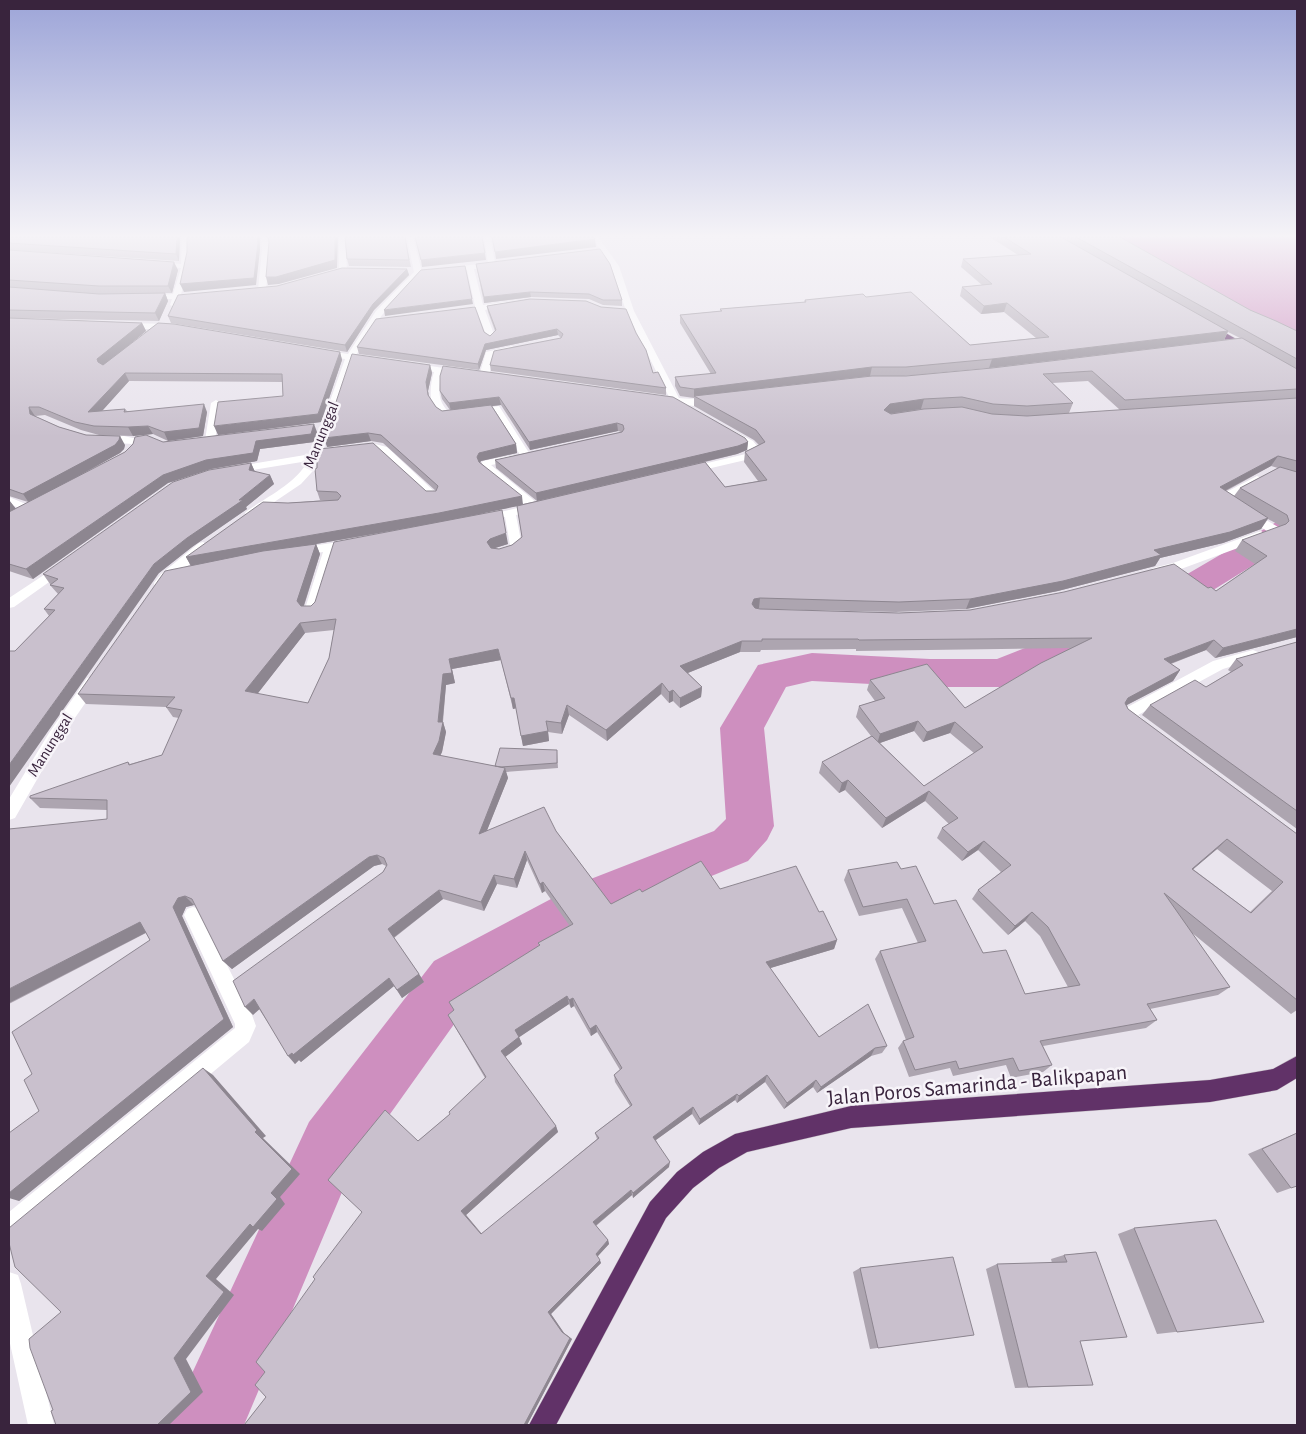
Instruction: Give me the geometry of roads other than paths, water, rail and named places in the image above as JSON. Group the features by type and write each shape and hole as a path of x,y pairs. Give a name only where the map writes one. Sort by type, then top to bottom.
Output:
{"highway":[{"path":"1196,320 1259,355"},
{"name":"Jalan Poros Samarinda - Balikpapan","path":"542,1425 658,1210 685,1180 711,1160 743,1142 851,1117 995,1108 1210,1090 1278,1079 1297,1066"}],"street":[{"path":"146,337 165,321 173,304"},
{"name":"Manunggal","path":"241,520 303,477 320,454 322,427 350,357 374,321 389,304"},
{"path":"479,304 491,337"},
{"path":"460,310 506,304"},
{"path":"623,304 625,311 675,401 696,413"},
{"path":"374,321 383,320"},
{"path":"116,326 165,321 183,328"},
{"path":"1216,345 1236,343"},
{"path":"403,365 489,376 489,354 521,347"},
{"path":"316,352 385,362"},
{"path":"439,370 433,390 434,399 445,415 496,408 530,454 487,463 485,466 540,506 471,521"},
{"path":"654,398 700,403 719,400"},
{"path":"211,440 216,403"},
{"path":"677,474 757,452 749,443 718,426"},
{"path":"91,438 98,440 124,439 135,444"},
{"path":"344,449 379,447 433,496"},
{"path":"221,472 320,454"},
{"path":"1140,576 1177,566 1274,530 1221,498 1272,471"},
{"path":"9,500 32,507 16,516"},
{"path":"263,505 282,506"},
{"path":"497,554 512,550 516,546 510,513"},
{"path":"153,594 164,577 212,541"},
{"path":"287,553 360,542"},
{"path":"310,612 331,547"},
{"path":"9,604 68,562"},
{"path":"164,577 190,572"},
{"path":"1151,731 1127,714 1218,665 1271,650"},
{"name":"Manunggal","path":"9,813 54,737 98,673"},
{"path":"9,1227 242,1036 246,1026 235,981 193,915"},
{"path":"9,1284 41,1425"}],"waterway":[{"path":"206,1425 331,1144 453,980 601,898 731,846 750,826 742,728 772,675 812,667 930,673 1000,673 1080,641 1197,584 1297,524"}]}
